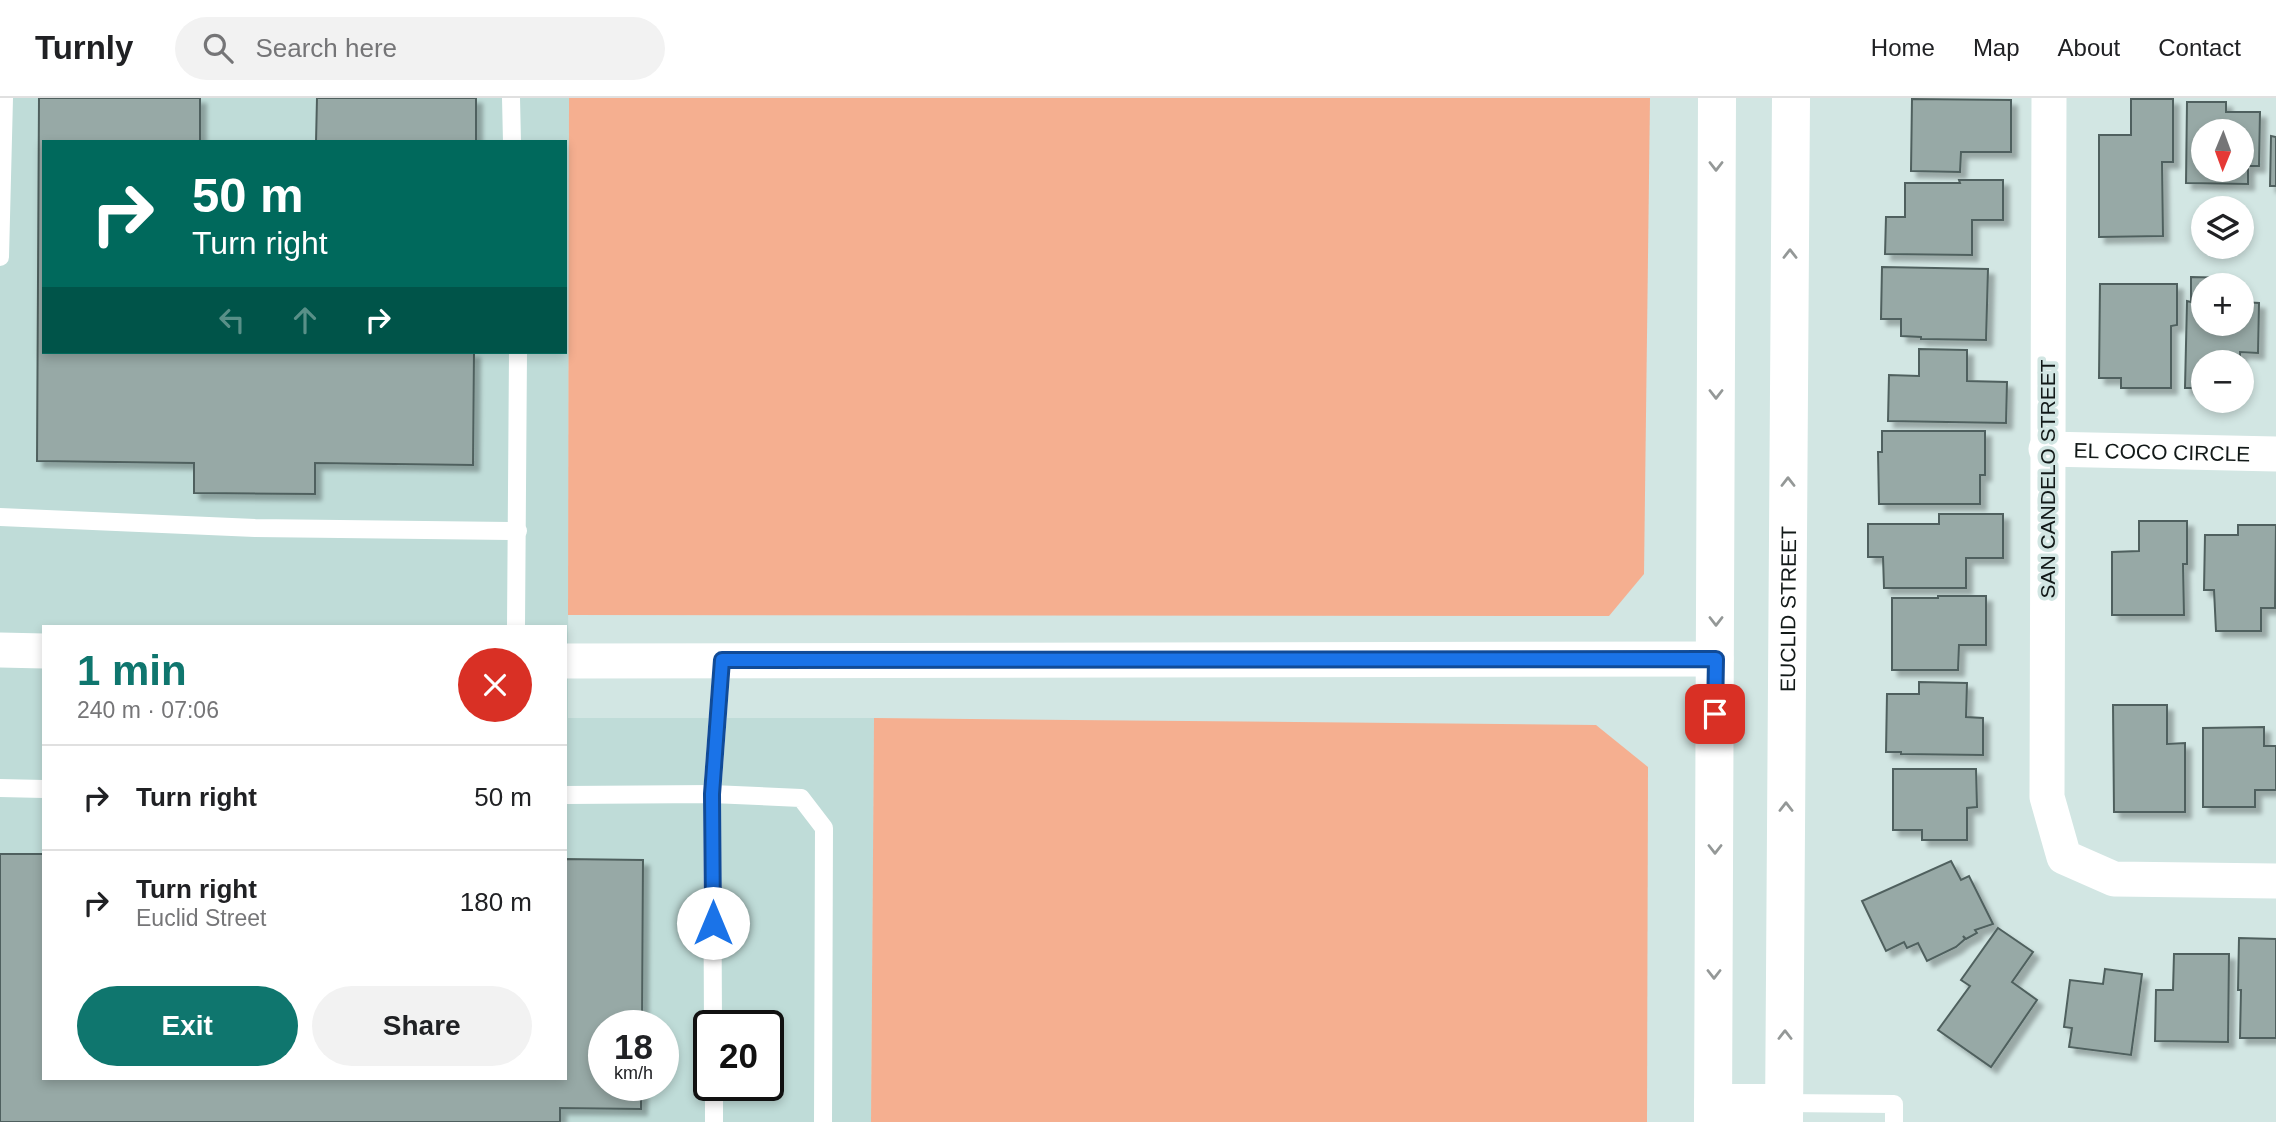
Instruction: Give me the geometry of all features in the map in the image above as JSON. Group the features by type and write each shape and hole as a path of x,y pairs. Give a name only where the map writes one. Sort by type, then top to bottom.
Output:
{"main road":[{"path":"1717,98 1713,1113 1784,1113"},
{"name":"EUCLID STREET","path":"1784,1113 1791,98"}],"street":[{"name":"SAN CANDELO STREET","path":"2049,98 2047,797 2064,857 2114,879 2276,881"},
{"name":"EL COCO CIRCLE","path":"2046,449 2276,453"},
{"path":"0,650 42,652"},
{"path":"567,660 1716,659"}],"lane":[{"path":"0,257 4,98"},
{"path":"511,98 512,140"},
{"path":"516,625 518,354"},
{"path":"0,517 255,528 518,531"},
{"path":"713,1010 712,794 722,660"},
{"path":"0,788 42,789"},
{"path":"567,795 712,794 801,798 824,828 823,1122"},
{"path":"714,1101 714,1122"},
{"path":"1784,1113 1894,1104 1894,1122"}],"shaded area":[{"path":"0,98 569,98 568,718 874,718 871,1122 0,1122"},
{"path":"569,98 1650,98 1644,574 1609,616 568,615"},
{"path":"874,718 1596,725 1648,767 1647,1122 871,1122"}],"building":[{"path":"39,98 200,98 200,140 42,140 42,354 474,354 473,465 315,463 315,494 194,493 194,463 37,461"},
{"path":"317,98 476,98 476,140 316,140"},
{"path":"1912,99 2011,100 2011,152 1961,152 1960,172 1911,171"},
{"path":"2131,99 2173,99 2173,162 2162,162 2163,236 2099,237 2099,135 2131,135"},
{"path":"2187,102 2226,102 2226,112 2260,112 2259,166 2254,166 2254,119 2191,119 2191,182 2248,184 2186,183"},
{"path":"2271,136 2276,137 2276,186 2270,186"},
{"path":"1959,180 2003,180 2003,220 1972,220 1972,255 1885,254 1886,217 1905,217 1905,183 1960,183"},
{"path":"1882,267 1988,269 1986,340 1901,336 1901,319 1881,319"},
{"path":"2100,284 2177,284 2177,325 2171,326 2171,388 2121,388 2121,378 2099,378"},
{"path":"2187,301 2191,302 2191,336 2254,336 2254,303 2259,303 2258,353 2254,353 2254,350 2191,350 2191,388 2185,388"},
{"path":"1919,349 1967,350 1967,381 2007,382 2006,423 1888,421 1889,375 1919,376"},
{"path":"1882,431 1985,431 1985,475 1980,475 1980,504 1879,504 1878,452 1882,452"},
{"path":"1939,514 2003,514 2003,558 1966,558 1966,588 1884,588 1883,557 1868,557 1868,524 1939,524"},
{"path":"2139,521 2187,521 2187,564 2183,564 2184,615 2112,615 2112,552 2139,551"},
{"path":"2238,525 2276,525 2275,608 2261,608 2261,631 2216,631 2214,590 2204,590 2205,535 2238,535"},
{"path":"1986,596 1986,645 1959,645 1958,670 1892,670 1892,598"},
{"path":"1919,682 1967,683 1966,717 1983,718 1983,755 1886,752 1887,694 1919,694"},
{"path":"2113,705 2167,705 2167,744 2185,743 2185,812 2114,812"},
{"path":"2264,727 2264,746 2276,746 2276,790 2255,790 2255,807 2203,807 2203,728"},
{"path":"1893,769 1976,769 1977,807 1967,808 1967,840 1922,840 1922,830 1893,830"},
{"path":"0,854 42,854 42,1080 567,1080 567,859 643,860 642,1010 588,1010 588,1101 641,1101 641,1109 560,1108 560,1122 0,1122"},
{"path":"1951,861 1961,880 1969,876 1993,924 1975,930 1977,933 1966,939 1963,936 1965,939 1956,947 1927,961 1918,943 1907,948 1904,942 1886,951 1862,901"},
{"path":"1998,928 2033,952 2012,982 2037,1000 1991,1067 1938,1030 1970,986 1961,980"},
{"path":"2239,938 2276,939 2276,1038 2240,1038"},
{"path":"2174,954 2229,954 2228,1042 2155,1041 2156,990 2173,990"},
{"path":"2105,969 2142,974 2131,1055 2069,1047 2072,1028 2064,1027 2070,980 2103,984"}],"route":[{"path":"713,923 712,794 722,660 1716,659 1715,714"}]}
